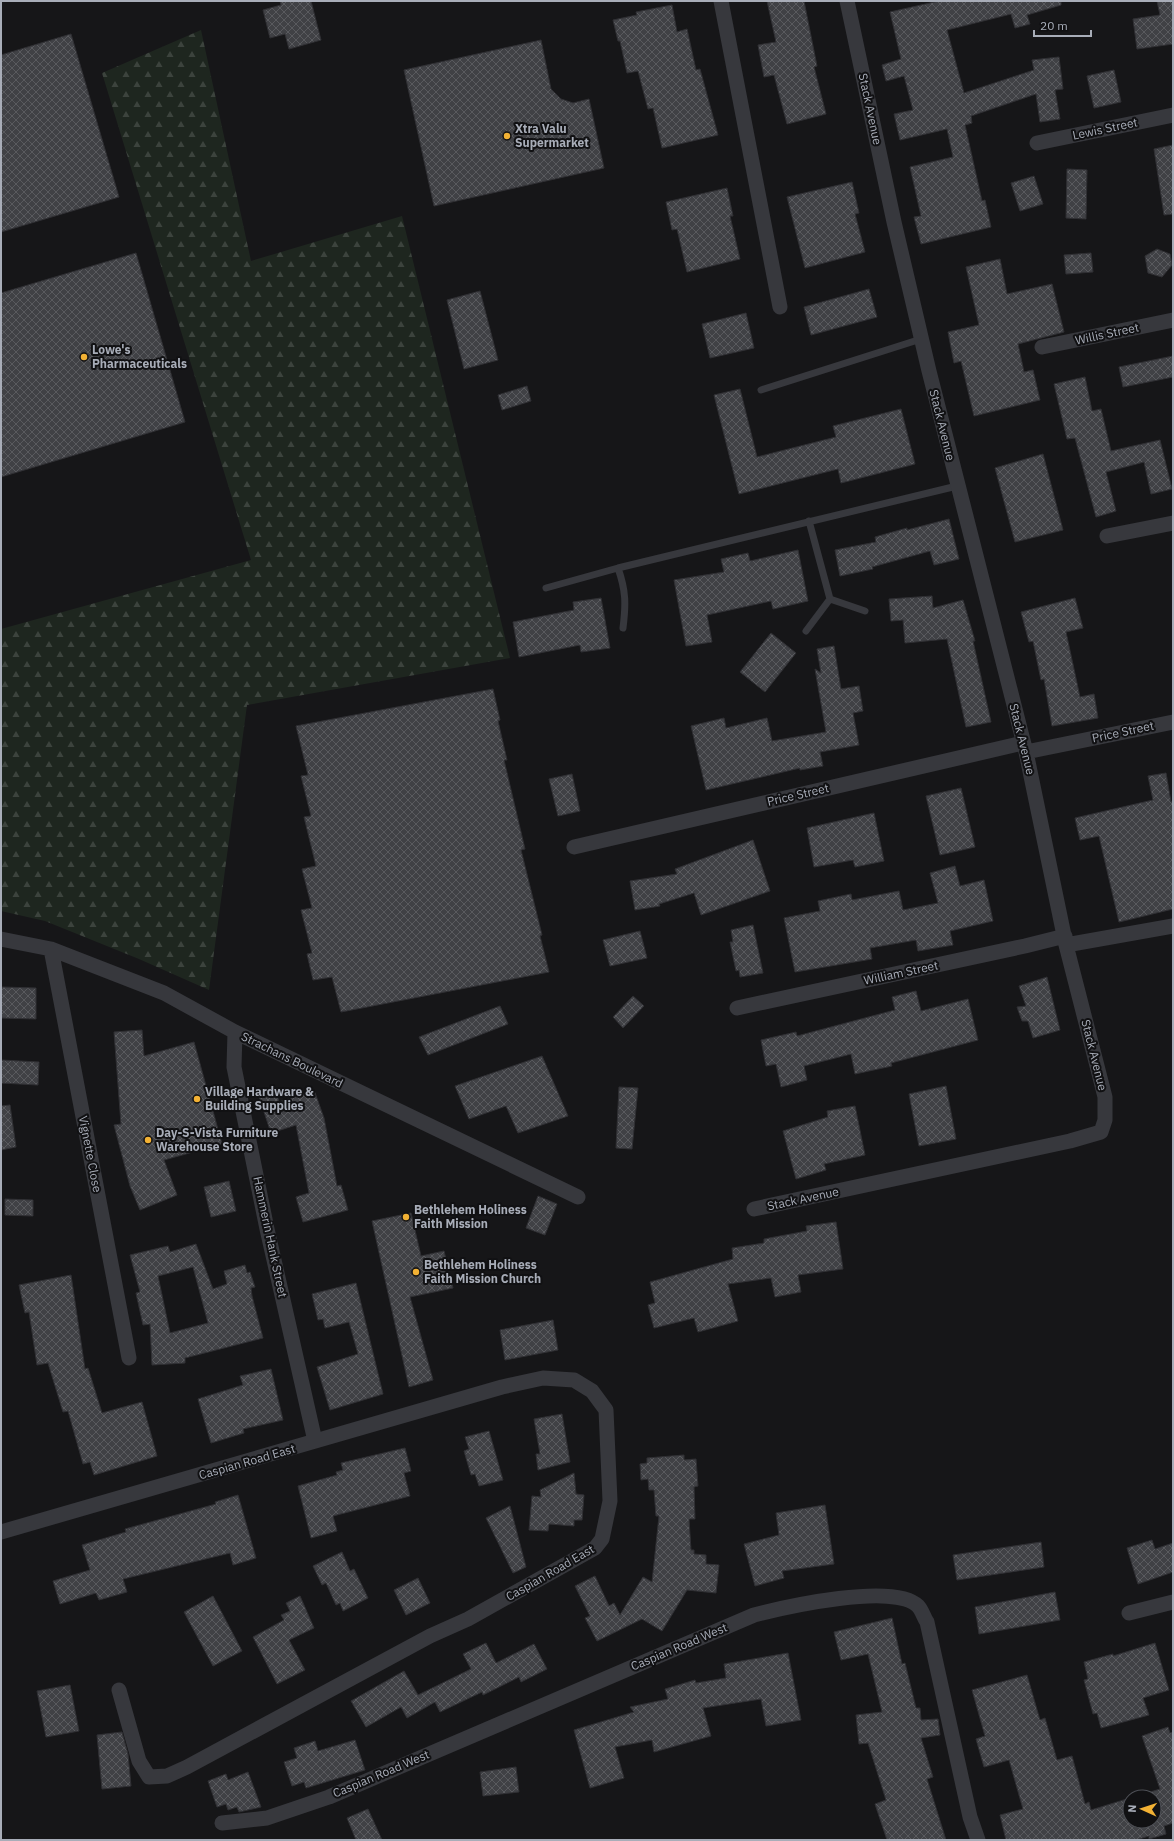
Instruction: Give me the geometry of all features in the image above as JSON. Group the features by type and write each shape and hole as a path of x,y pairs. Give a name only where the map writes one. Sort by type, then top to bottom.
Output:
{"street":[{"path":"721,1 780,306"},
{"name":"Stack Avenue","path":"754,1209 1070,1141 1101,1132 1105,1120 1105,1097 1065,941 1024,748 921,339 894,222 847,1"},
{"name":"Lewis Street","path":"1037,143 1173,115"},
{"name":"Willis Street","path":"1042,348 1173,320"},
{"path":"1107,536 1173,523"},
{"name":"Price Street","path":"574,847 1024,748 1173,722"},
{"name":"William Street","path":"737,1008 1025,946 1173,926"},
{"name":"Strachans Boulevard","path":"1,940 51,949 164,993 236,1032 578,1197"},
{"name":"Vignette Close","path":"51,949 129,1358"},
{"name":"Hammerin Hank Street","path":"236,1032 234,1067 267,1229 315,1441"},
{"name":"Caspian Road East","path":"1,1532 502,1387 543,1378 574,1380 592,1391 606,1410 610,1501 602,1539 595,1548 468,1619 430,1636 194,1763 167,1776 150,1777 139,1762 119,1690"},
{"name":"Caspian Road West","path":"222,1823 267,1818 329,1797 754,1615 786,1606 867,1595 899,1597 918,1606 927,1622 970,1816 978,1840"},
{"path":"1129,1613 1173,1602"}],"lane":[{"path":"761,390 921,339"},
{"path":"546,588 618,568 958,486"},
{"path":"809,522 830,599"},
{"path":"618,568 625,592 626,604 623,628"},
{"path":"830,599 865,611"},
{"path":"806,631 830,599"}],"green space":[{"path":"201,30 251,261 402,216 510,658 247,705 209,990 139,959 45,921 1,911 1,629 251,560 102,73"}],"building":[{"path":"280,1 311,1 321,40 289,49 285,34 270,38 263,10 281,5"},
{"path":"767,1 804,1 817,66 814,67 826,114 787,124 774,75 764,77 758,45 776,42"},
{"path":"939,1 1061,1 1061,5 1027,15 1030,24 1015,28 1011,14 947,30 964,93 1034,70 1032,60 1059,57 1063,89 1055,90 1060,119 1040,122 1036,94 971,116 972,123 965,125 982,201 985,200 991,227 921,244 914,217 921,216 910,167 953,157 947,129 900,140 894,114 913,110 904,76 886,81 882,65 901,59 890,12"},
{"path":"1157,1 1173,1 1173,44 1137,49 1133,19 1160,15"},
{"path":"672,5 677,32 687,29 696,70 700,69 718,135 662,148 653,108 648,109 638,71 627,73 620,41 618,41 613,20 637,15 636,12"},
{"path":"71,34 119,197 1,232 1,55"},
{"name":"Xtra Valu Supermarket","path":"541,40 551,89 561,99 573,103 589,99 604,168 434,206 404,70"},
{"path":"1114,70 1121,102 1094,108 1087,76"},
{"path":"1173,145 1173,214 1164,215 1154,149"},
{"path":"1067,169 1087,170 1086,219 1066,218"},
{"path":"1034,176 1043,204 1020,211 1011,183"},
{"path":"852,182 859,213 855,214 865,252 805,268 787,197"},
{"path":"727,188 733,216 730,216 740,259 687,272 677,229 672,230 666,202"},
{"path":"1157,249 1170,254 1172,265 1162,277 1148,273 1145,256"},
{"name":"Lowe's Pharmaceuticals","path":"136,253 185,422 1,477 1,293"},
{"path":"1091,253 1093,272 1066,274 1064,255"},
{"path":"1000,259 1007,294 1052,284 1064,332 1018,344 1024,372 1033,370 1040,400 974,416 961,361 954,363 948,332 979,325 966,267"},
{"path":"869,289 877,317 811,335 804,307"},
{"path":"480,291 498,360 464,369 447,300"},
{"path":"746,313 754,348 710,358 702,324"},
{"path":"1173,356 1173,377 1123,387 1119,367"},
{"path":"1085,377 1092,411 1101,409 1111,451 1160,440 1172,489 1151,494 1144,462 1106,472 1116,511 1096,517 1075,438 1067,439 1054,384"},
{"path":"527,386 531,401 502,410 498,395"},
{"path":"740,389 757,457 836,437 833,426 901,409 915,464 841,483 838,469 739,494 714,395"},
{"path":"1043,454 1063,530 1015,542 995,468"},
{"path":"949,519 959,559 934,565 930,551 872,567 873,569 840,576 835,550 876,542 875,537"},
{"path":"798,550 808,601 773,609 771,601 707,615 712,642 686,646 674,580 724,572 721,559 748,553 750,561"},
{"path":"932,596 933,608 963,600 975,641 973,641 991,722 966,727 947,639 905,643 903,620 891,621 889,599"},
{"path":"601,598 610,648 581,652 580,645 519,657 513,622 574,610 573,602"},
{"path":"1075,598 1083,628 1066,632 1080,697 1094,694 1098,718 1052,726 1044,679 1041,680 1033,641 1029,642 1021,612"},
{"path":"771,633 796,653 765,692 740,672"},
{"path":"834,646 841,689 859,686 863,711 853,713 859,745 820,752 823,766 800,770 800,768 706,790 691,726 724,718 726,728 767,718 772,741 826,732 815,669 821,673 817,649"},
{"path":"493,689 500,720 498,721 507,760 504,760 525,849 521,850 542,935 540,936 549,972 341,1012 332,977 313,980 307,954 312,953 301,910 312,908 302,869 316,866 304,817 311,816 301,776 308,775 296,726"},
{"path":"1166,773 1171,802 1173,801 1173,909 1119,922 1099,836 1080,840 1075,818 1153,800 1148,776"},
{"path":"572,774 580,811 558,816 549,779"},
{"path":"961,788 975,847 940,855 926,796"},
{"path":"874,813 884,861 855,867 853,860 814,867 807,828"},
{"path":"753,840 770,891 701,915 694,893 659,904 660,906 635,910 630,881 677,874 675,869"},
{"path":"955,866 960,886 984,880 993,921 950,931 953,945 918,951 916,940 870,948 872,959 795,972 784,918 820,911 818,901 851,894 852,900 899,891 903,910 938,903 930,873"},
{"path":"753,925 763,973 740,977 739,970 736,971 730,942 733,942 731,930"},
{"path":"640,931 647,958 610,966 603,940"},
{"path":"1047,977 1060,1030 1033,1038 1028,1021 1022,1021 1017,1007 1026,1006 1019,986"},
{"path":"1,987 36,988 36,1019 1,1018"},
{"path":"916,991 921,1011 968,999 978,1040 891,1063 892,1066 855,1074 851,1054 804,1066 807,1080 781,1087 776,1064 766,1066 761,1040 796,1032 797,1036 895,1010 892,997"},
{"path":"633,996 644,1006 623,1028 613,1017"},
{"path":"500,1006 508,1024 428,1055 419,1037"},
{"path":"142,1030 144,1056 194,1042 222,1144 164,1160 177,1195 140,1210 130,1186 114,1125 121,1124 114,1032"},
{"path":"542,1056 568,1116 518,1133 506,1106 469,1119 455,1086"},
{"path":"1,1060 39,1062 38,1085 1,1083"},
{"path":"946,1086 956,1139 919,1146 909,1094"},
{"path":"619,1087 638,1088 632,1149 616,1148"},
{"path":"314,1090 324,1118 337,1186 341,1185 348,1210 303,1222 296,1197 309,1193 296,1125 271,1133 259,1097 276,1092 279,1102"},
{"path":"10,1105 16,1147 1,1150 1,1106"},
{"path":"855,1106 865,1155 824,1164 826,1170 796,1179 783,1131 828,1117 827,1111"},
{"path":"229,1181 236,1211 211,1217 204,1187"},
{"path":"538,1196 557,1204 545,1235 526,1228"},
{"path":"5,1199 33,1200 33,1216 5,1215"},
{"name":"Bethlehem Holiness Faith Mission Church","path":"411,1213 421,1256 444,1251 453,1288 410,1297 433,1380 409,1387 372,1221"},
{"path":"836,1222 843,1269 798,1275 801,1292 775,1297 771,1278 728,1284 738,1321 698,1332 694,1318 654,1328 648,1305 655,1303 650,1282 733,1259 732,1248 764,1243 764,1239 807,1231 806,1226"},
{"path":"196,1244 213,1289 227,1284 224,1271 245,1265 247,1273 250,1272 255,1287 251,1288 252,1296 263,1338 185,1358 185,1363 152,1365 150,1324 143,1325 136,1293 140,1292 130,1255 168,1246 170,1252","holes":["193,1267 208,1323 170,1333 158,1276"]},
{"path":"71,1275 85,1369 88,1368 102,1413 142,1402 157,1456 94,1475 90,1462 83,1464 68,1411 63,1412 48,1363 37,1365 29,1312 25,1313 19,1285"},
{"path":"356,1283 383,1394 330,1410 317,1367 358,1354 349,1322 325,1328 323,1319 318,1320 312,1294"},
{"path":"553,1320 558,1350 505,1360 500,1330"},
{"path":"271,1369 283,1420 243,1429 244,1433 211,1443 198,1399 243,1385 240,1376"},
{"path":"562,1414 570,1462 538,1470 536,1454 540,1454 534,1419"},
{"path":"489,1431 503,1480 479,1486 475,1474 471,1475 464,1451 469,1449 465,1437"},
{"path":"405,1448 411,1471 404,1473 410,1496 333,1516 337,1531 311,1538 298,1486 337,1475 336,1472 343,1470 341,1463"},
{"path":"684,1455 684,1460 696,1459 698,1486 694,1487 695,1519 689,1519 691,1550 694,1550 694,1554 706,1555 706,1564 719,1565 716,1593 687,1590 662,1631 642,1619 597,1641 585,1618 590,1616 575,1586 595,1576 609,1606 614,1603 620,1615 643,1577 652,1582 659,1516 656,1516 654,1490 649,1490 648,1479 641,1480 640,1464 647,1463 647,1458"},
{"path":"574,1473 576,1494 584,1495 582,1520 574,1520 574,1526 549,1524 548,1531 529,1530 532,1496 541,1497 540,1490"},
{"path":"238,1495 256,1558 233,1565 230,1553 123,1579 127,1592 99,1600 96,1593 60,1604 53,1581 90,1570 82,1545 126,1532 125,1529 216,1504 215,1502"},
{"path":"825,1505 834,1564 782,1571 784,1578 755,1586 744,1544 779,1535 776,1513"},
{"path":"510,1506 526,1567 513,1573 486,1518"},
{"path":"1152,1540 1155,1549 1173,1543 1173,1572 1138,1584 1127,1548"},
{"path":"1041,1542 1044,1567 957,1580 953,1555"},
{"path":"342,1552 350,1571 354,1569 368,1598 343,1611 340,1603 336,1605 326,1583 322,1585 313,1566"},
{"path":"418,1578 430,1603 406,1615 394,1590"},
{"path":"1055,1592 1060,1620 979,1634 975,1607"},
{"path":"213,1596 242,1651 213,1666 184,1612"},
{"path":"300,1596 314,1628 289,1640 305,1670 277,1684 253,1637 284,1620 281,1615 290,1611 286,1603"},
{"path":"892,1618 902,1664 905,1663 916,1708 920,1708 921,1720 938,1719 940,1735 921,1738 933,1777 927,1779 946,1840 887,1840 875,1804 886,1800 868,1743 859,1744 856,1715 882,1712 868,1654 841,1660 834,1632"},
{"path":"486,1643 496,1663 534,1644 547,1669 521,1682 519,1677 483,1695 482,1692 440,1712 435,1702 407,1718 401,1707 366,1727 351,1701 404,1671 418,1695 471,1669 463,1654"},
{"path":"1155,1643 1169,1690 1143,1698 1149,1715 1101,1728 1097,1713 1093,1714 1084,1680 1088,1679 1084,1662 1113,1654 1113,1656"},
{"path":"788,1653 801,1720 766,1726 761,1699 703,1708 711,1736 654,1752 652,1740 615,1747 624,1778 590,1788 574,1730 634,1712 630,1707 668,1699 665,1689 695,1680 696,1683 726,1678 724,1664"},
{"path":"1027,1675 1040,1720 1045,1718 1057,1760 1072,1756 1085,1804 1089,1802 1091,1810 1122,1800 1122,1829 1162,1829 1162,1789 1160,1789 1142,1736 1168,1727 1170,1733 1173,1732 1173,1823 1164,1826 1166,1834 1149,1839 1149,1836 1136,1840 1006,1840 1000,1815 1023,1809 1009,1760 984,1767 976,1739 985,1736 972,1690"},
{"path":"70,1685 79,1731 46,1737 37,1691"},
{"path":"122,1732 128,1754 131,1786 102,1789 97,1735"},
{"path":"355,1740 365,1770 306,1788 304,1782 292,1786 284,1762 297,1758 294,1748 315,1741 318,1751"},
{"path":"516,1767 519,1792 483,1796 480,1772"},
{"path":"248,1772 261,1807 239,1812 237,1807 228,1810 226,1804 217,1807 208,1781 226,1774 228,1780"},
{"path":"368,1809 382,1840 356,1840 347,1818"}],"place":[{"name":"Xtra Valu Supermarket","path":"507,136"},
{"name":"Lowe's Pharmaceuticals","path":"84,357"},
{"name":"Village Hardware & Building Supplies","path":"197,1099"},
{"name":"Day-S-Vista Furniture Warehouse Store","path":"148,1140"},
{"name":"Bethlehem Holiness Faith Mission","path":"406,1217"},
{"name":"Bethlehem Holiness Faith Mission Church","path":"416,1272"}]}
